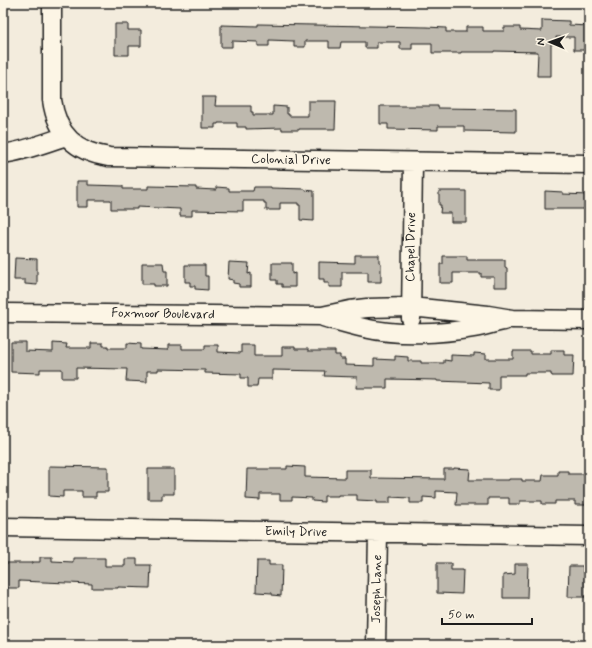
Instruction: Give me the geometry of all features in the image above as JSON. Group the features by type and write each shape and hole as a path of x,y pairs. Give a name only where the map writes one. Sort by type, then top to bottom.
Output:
{"street":[{"path":"3,154 44,144 66,136 56,119 53,110 52,3"},
{"name":"Colonial Drive","path":"66,136 85,151 110,158 589,164"},
{"name":"Chapel Drive","path":"411,333 413,162"},
{"name":"Foxmoor Boulevard","path":"3,313 322,316 367,308 411,307 512,319 589,320"},
{"name":"Foxmoor Boulevard","path":"322,316 365,329 411,333 442,332 475,328 512,319"},
{"name":"Emily Drive","path":"3,527 589,536"},
{"name":"Joseph Lane","path":"376,645 378,533"}],"building":[{"path":"542,20 569,21 569,25 589,26 589,50 574,50 574,37 556,37 556,44 551,44 551,76 537,76 538,52 494,51 432,53 432,43 412,43 412,49 400,49 400,42 377,42 377,48 365,48 365,42 341,42 340,48 329,48 329,41 305,41 305,47 294,47 294,41 269,40 269,46 258,46 258,42 232,41 232,47 221,47 221,25 258,26 258,24 426,27 446,28 446,32 466,32 466,27 483,27 483,31 504,31 504,27 520,27 520,30 542,31"},
{"path":"115,24 128,24 128,30 141,30 141,46 129,46 129,55 115,55"},
{"path":"202,97 216,97 215,106 251,106 251,112 253,112 253,115 273,115 273,106 287,107 287,114 289,114 289,116 308,116 308,101 336,101 335,129 246,129 246,127 237,127 237,123 218,123 215,124 215,128 202,128"},
{"path":"380,106 438,106 438,108 516,109 516,132 464,131 464,126 438,126 438,130 388,129 388,124 380,124"},
{"path":"77,181 88,181 88,185 123,186 123,189 148,189 148,186 196,187 196,189 216,190 216,187 229,188 229,191 253,191 254,187 305,189 314,191 314,221 300,220 300,205 298,205 298,203 280,203 280,210 266,210 266,203 264,203 264,201 243,201 243,211 192,210 192,216 180,216 180,209 137,207 137,209 111,209 111,200 88,200 88,207 77,207"},
{"path":"439,191 466,191 466,222 451,222 451,213 440,213 441,205 439,205"},
{"path":"545,191 563,192 563,194 589,195 589,209 545,209"},
{"path":"355,255 379,255 379,262 381,263 381,282 368,282 368,272 342,272 342,287 329,287 329,283 324,283 324,279 319,279 319,262 355,263"},
{"path":"443,256 467,256 467,260 505,260 505,267 507,268 507,287 494,287 494,277 481,277 481,273 453,273 453,283 440,283 440,264 443,264"},
{"path":"15,258 37,259 37,285 25,284 25,280 14,280"},
{"path":"229,262 249,263 248,274 251,273 251,287 239,287 239,284 233,283 233,280 228,279"},
{"path":"142,263 163,263 164,271 167,271 167,286 142,284"},
{"path":"272,263 292,263 292,274 295,273 295,287 282,287 282,284 277,284 277,280 272,280"},
{"path":"185,265 205,265 205,276 208,276 208,290 195,289 195,286 190,286 190,282 185,282"},
{"path":"11,342 25,342 25,351 53,352 53,343 67,344 66,348 91,348 91,343 103,343 103,346 108,346 108,348 127,348 127,343 141,344 141,349 168,350 168,345 182,345 182,349 205,349 205,345 218,345 218,352 241,353 241,345 254,345 254,356 282,356 282,347 295,347 295,349 308,349 308,351 335,351 335,355 340,355 340,359 345,359 345,365 374,366 374,359 395,360 395,356 408,357 408,361 421,361 421,363 444,363 444,360 451,361 451,355 474,356 474,353 486,354 486,359 513,359 513,351 531,351 531,354 551,354 551,350 564,350 564,355 574,355 573,376 552,376 551,373 499,375 499,390 489,390 489,383 387,379 387,388 356,388 357,377 324,376 325,371 272,370 272,379 258,379 257,387 248,387 248,378 241,378 241,374 205,373 205,370 158,369 158,371 147,371 147,382 126,381 127,369 76,368 76,378 62,378 62,369 40,369 40,373 11,372"},
{"path":"49,466 108,467 108,492 96,492 96,497 82,497 82,491 63,491 63,497 49,496"},
{"path":"287,466 305,467 305,477 345,478 345,470 371,470 371,478 444,479 444,469 454,468 470,469 469,480 522,479 522,481 542,481 543,475 558,475 558,471 568,471 568,474 589,474 589,505 575,505 575,501 555,501 555,504 542,504 542,501 520,501 520,504 509,504 509,498 488,498 488,505 456,505 457,492 436,491 436,498 423,497 423,503 410,503 410,498 390,497 390,503 377,503 377,501 357,500 357,495 324,496 324,502 312,501 312,498 292,497 292,500 280,500 280,494 260,494 260,500 246,499 247,469 287,469"},
{"path":"148,469 174,469 174,494 162,494 162,499 148,499"},
{"path":"40,557 52,557 52,561 73,562 73,558 105,558 105,566 125,566 125,559 137,559 137,565 151,565 150,588 92,588 92,584 19,581 19,588 3,588 3,563 40,562"},
{"path":"257,561 269,561 269,565 282,565 281,596 272,595 272,593 256,592"},
{"path":"437,563 451,563 451,570 463,570 462,594 437,593"},
{"path":"515,564 528,564 527,598 503,598 503,575 515,574"},
{"path":"569,566 583,566 583,572 589,572 589,597 568,597"}]}
